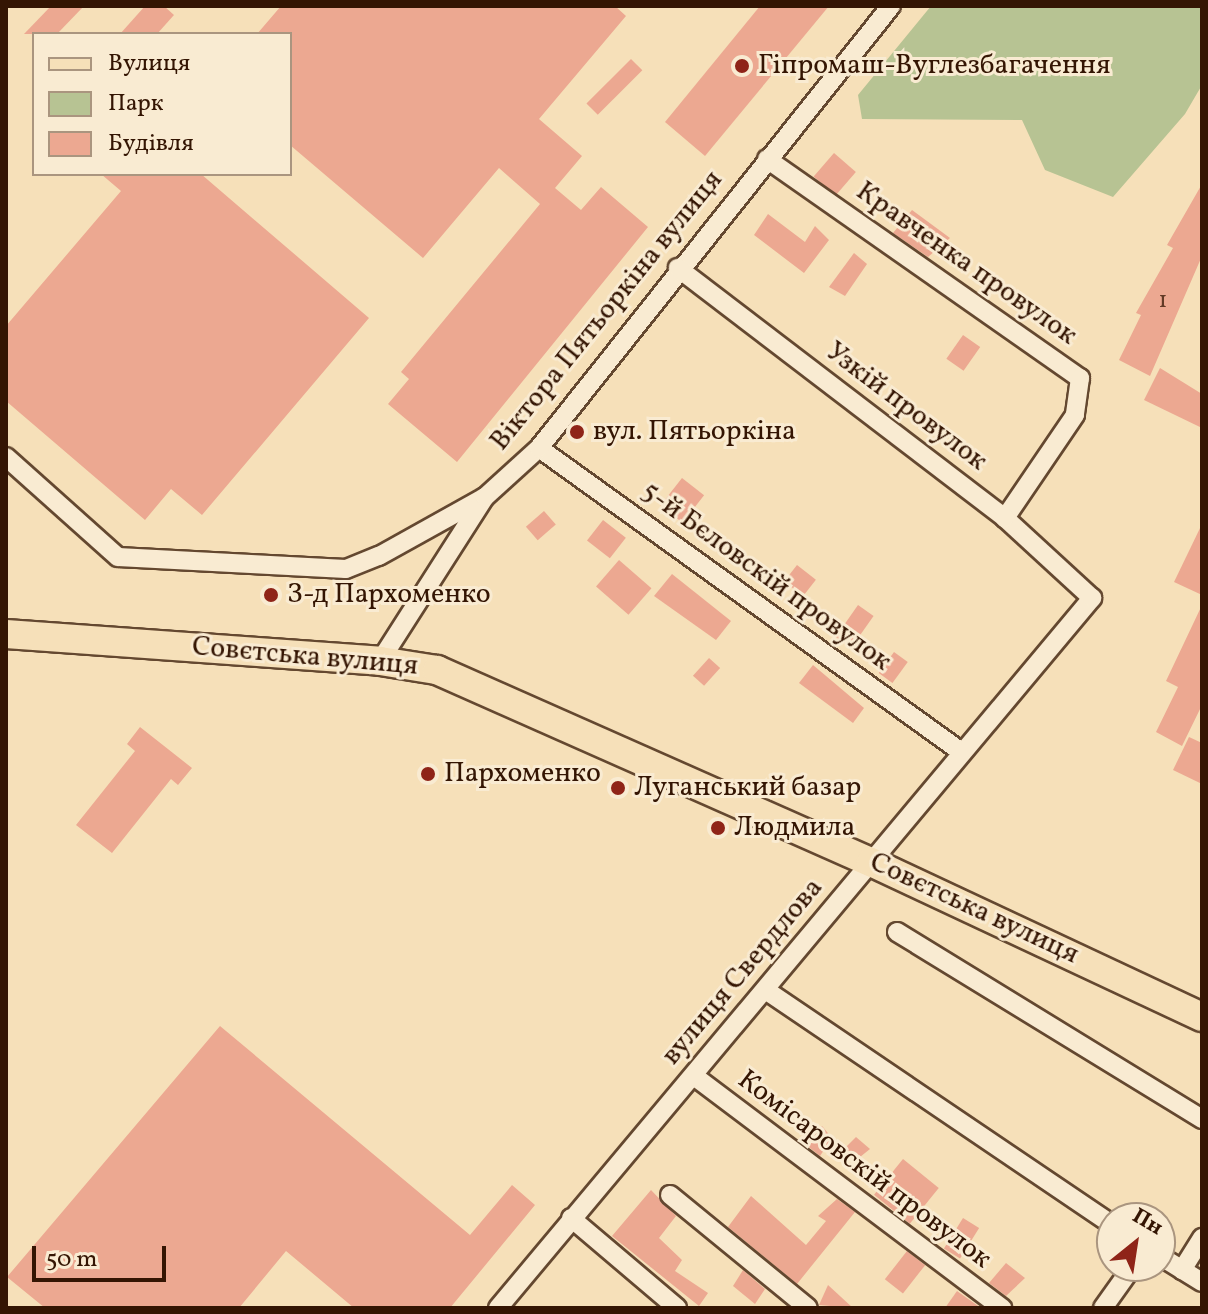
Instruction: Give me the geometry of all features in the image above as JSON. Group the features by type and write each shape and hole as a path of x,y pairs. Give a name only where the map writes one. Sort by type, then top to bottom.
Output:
{"main road":[{"name":"Совєтська вулиця","path":"6,634 380,661 437,670 871,862 1202,1017"}],"street":[{"name":"Віктора Пятьоркіна вулиця","path":"380,661 485,497 539,448 678,268 891,6"},
{"name":"Кравченка провулок","path":"767,159 1080,378 1075,415 1005,518"},
{"name":"Узкій провулок","path":"678,268 1005,518 1092,598"},
{"name":"5-й Бєловскій провулок","path":"539,448 960,751"},
{"path":"6,457 118,557 346,569 379,556 485,497"},
{"name":"вулиця Свердлова","path":"502,1306 571,1218 767,991 960,751 1092,598"},
{"path":"897,932 1202,1119"},
{"path":"767,991 1096,1214"},
{"name":"Комісаровскій провулок","path":"694,1076 1002,1308"},
{"path":"670,1195 808,1308"},
{"path":"571,1218 677,1308"},
{"path":"1182,1270 1202,1238"},
{"path":"1176,1266 1202,1282"},
{"path":"1103,1308 1122,1282"}],"green space":[{"path":"931,6 1202,6 1202,85 1185,114 1113,197 1045,170 1022,120 862,119 858,95"}],"building":[{"path":"51,6 84,6 59,32 24,34"},
{"path":"145,6 164,6 174,15 159,32 122,32"},
{"path":"281,6 615,6 626,16 539,119 582,156 555,188 581,210 601,187 648,227 457,462 388,404 409,379 401,372 540,204 499,168 423,258 292,147 292,32 259,32"},
{"path":"760,6 829,6 705,156 665,122"},
{"path":"631,59 642,70 598,115 586,104"},
{"path":"834,153 856,172 836,195 814,176"},
{"path":"103,176 203,176 369,318 202,515 171,489 145,520 6,401 6,326 121,191"},
{"path":"1202,184 1202,256 1150,376 1119,360 1141,315 1136,313 1173,248 1167,245"},
{"path":"912,210 950,238 928,257 893,233"},
{"path":"768,214 805,242 815,226 829,240 804,273 754,235"},
{"path":"854,253 867,264 845,296 829,287"},
{"path":"963,335 980,347 964,371 946,359"},
{"path":"1160,368 1202,394 1202,428 1144,400"},
{"path":"682,478 704,495 683,523 660,506"},
{"path":"544,511 556,525 538,540 526,527"},
{"path":"603,520 626,538 610,558 587,540"},
{"path":"1202,524 1202,595 1174,582"},
{"path":"619,560 651,588 628,615 596,586"},
{"path":"797,565 816,580 803,596 784,582"},
{"path":"672,574 731,621 716,640 654,596"},
{"path":"858,605 874,616 851,648 836,637"},
{"path":"1202,605 1202,705 1182,746 1156,732 1178,687 1166,681"},
{"path":"894,652 908,662 892,683 879,673"},
{"path":"709,658 720,668 704,686 693,676"},
{"path":"813,665 864,708 853,723 799,683"},
{"path":"140,727 192,768 178,785 171,779 112,853 76,825 135,751 127,744"},
{"path":"1189,737 1202,743 1202,784 1173,770"},
{"path":"220,1026 470,1235 512,1185 535,1205 450,1308 354,1308 286,1251 239,1308 45,1308 7,1277"},
{"path":"822,1126 832,1138 820,1156 805,1144"},
{"path":"856,1137 870,1149 855,1161 842,1151"},
{"path":"903,1159 939,1188 910,1224 874,1195"},
{"path":"651,1190 676,1216 659,1238 682,1260 675,1271 708,1293 699,1306 612,1236"},
{"path":"751,1196 806,1245 826,1221 818,1216 837,1199 855,1212 797,1284 728,1227"},
{"path":"963,1218 979,1228 960,1259 944,1249"},
{"path":"907,1251 925,1265 903,1294 885,1279"},
{"path":"1006,1263 1025,1278 1006,1296 989,1283"},
{"path":"743,1270 765,1289 755,1304 733,1286"},
{"path":"828,1285 853,1308 819,1305"},
{"path":"957,1291 981,1308 945,1308"}],"place":[{"name":"Гіпромаш-Вуглезбагачення","path":"742,66"},
{"name":"вул. Пятьоркіна","path":"577,432"},
{"name":"З-д Пархоменко","path":"271,595"},
{"name":"Пархоменко","path":"428,774"},
{"name":"Луганський базар","path":"618,788"},
{"name":"Людмила","path":"718,828"}]}
